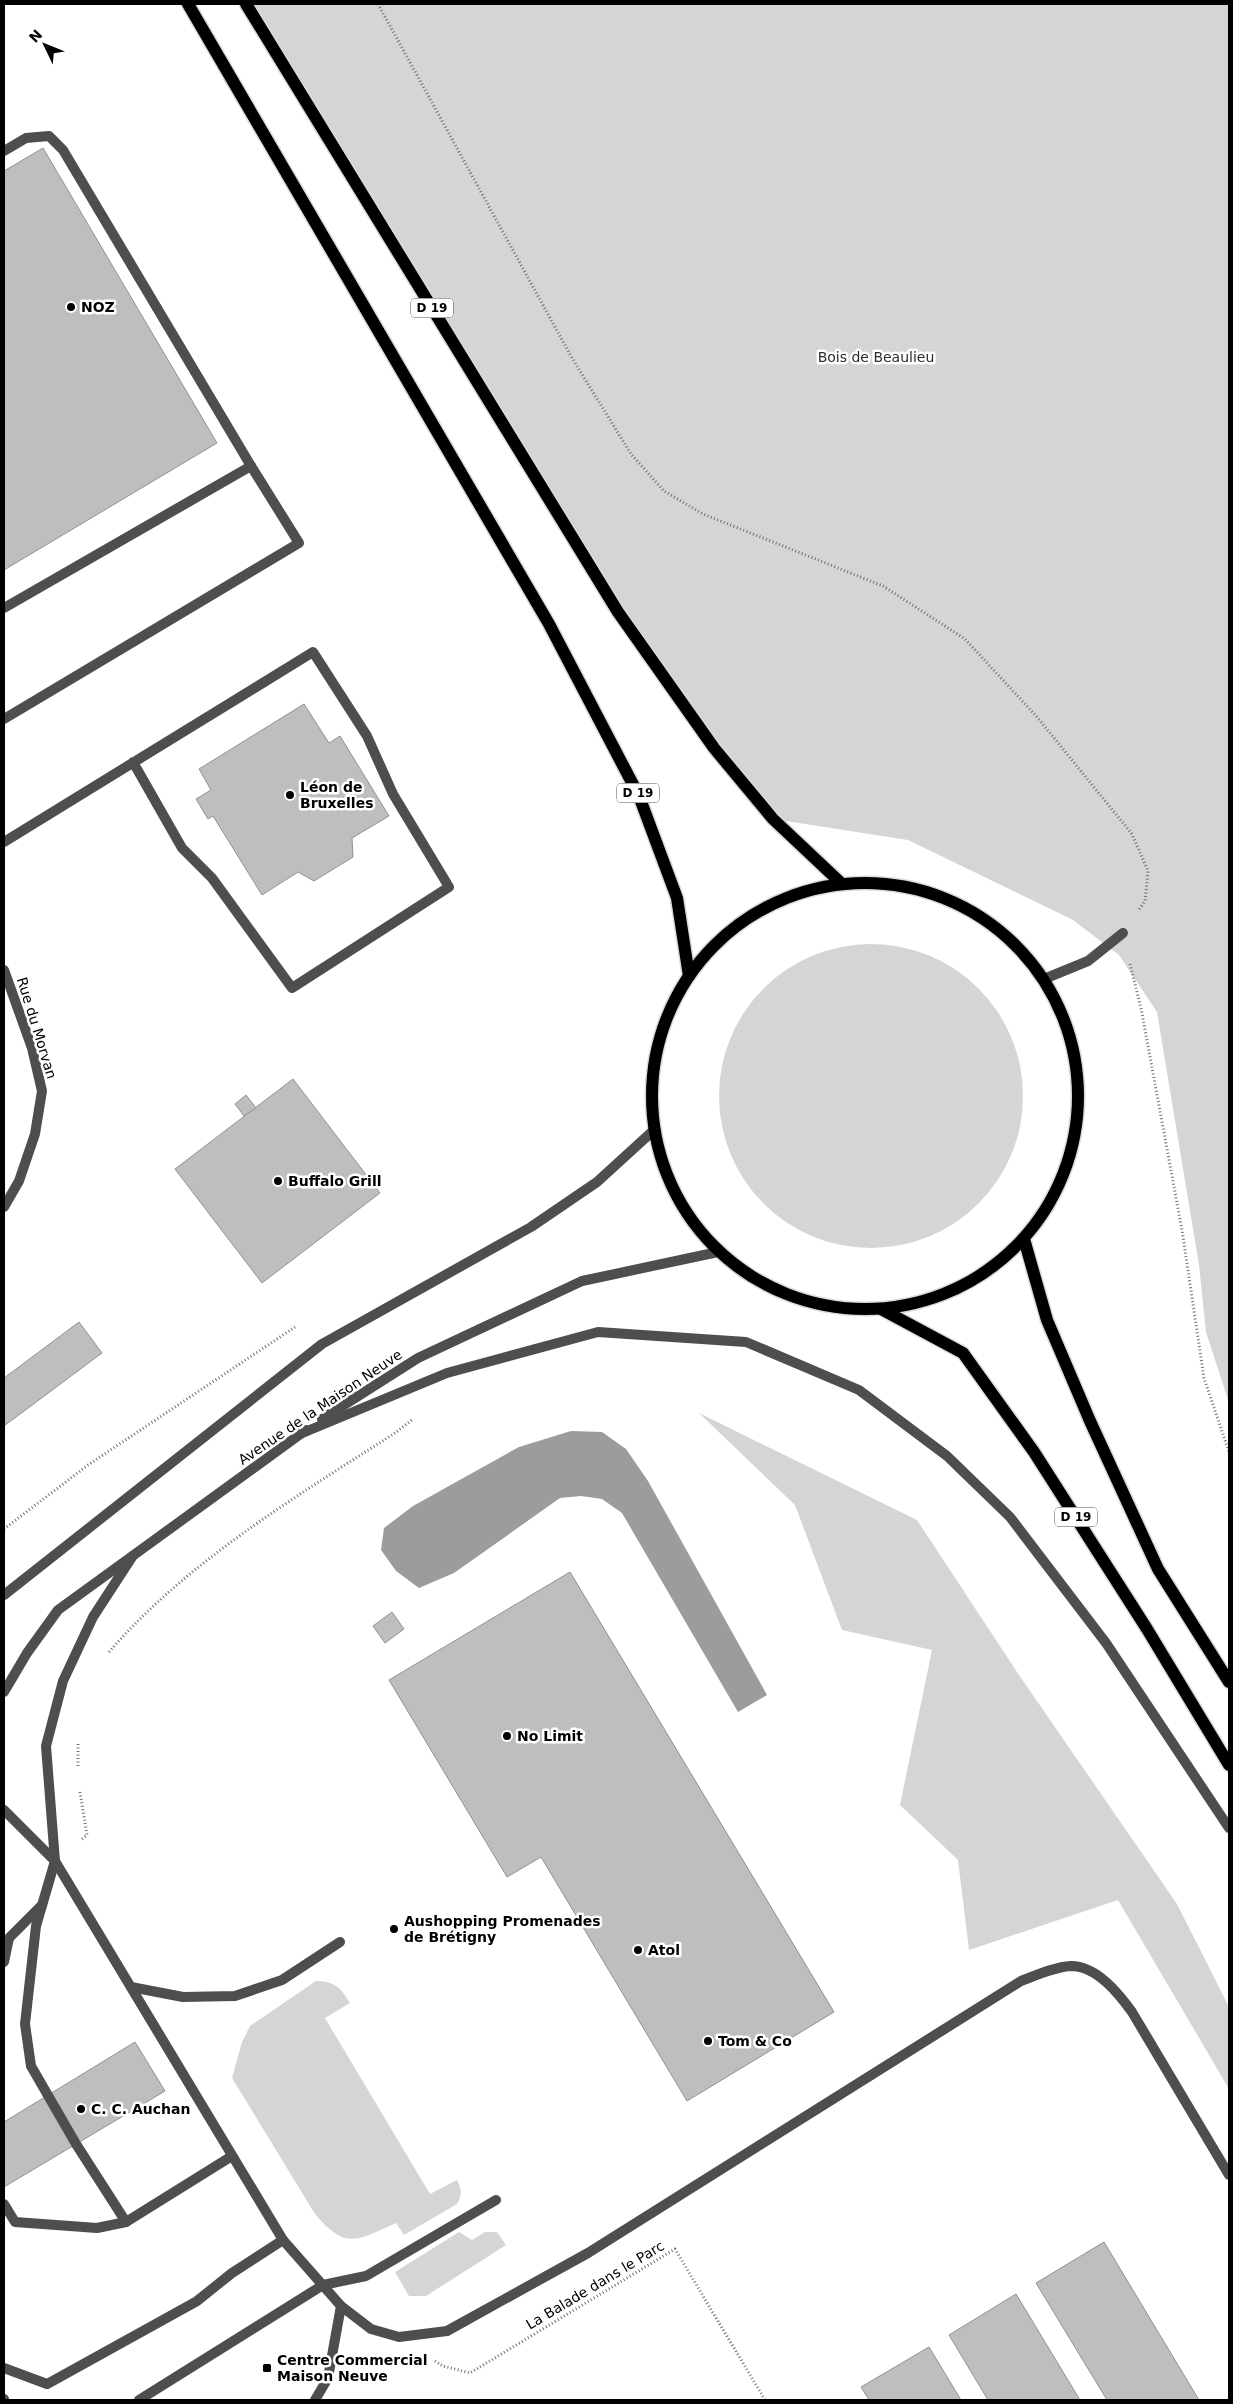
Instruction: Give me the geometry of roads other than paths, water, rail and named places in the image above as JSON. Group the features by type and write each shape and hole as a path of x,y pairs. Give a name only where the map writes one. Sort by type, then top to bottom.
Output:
{"main road":[{"name":"D 19","path":"188,4 549,624 639,796 677,898 689,976"},
{"name":"D 19","path":"246,4 618,612 714,748 773,820 842,884"},
{"path":"842,884 889,884 935,894 977,914 1015,943 1044,979 1068,1030 1079,1085 1074,1140 1059,1184 1056,1192 1024,1239 983,1274 935,1299 882,1310 822,1306 766,1286 718,1252 676,1196 654,1130 652,1090 657,1050 669,1011 689,976 719,942 755,914 797,894 842,884"},
{"path":"1024,1239 1047,1320 1150,1552 1158,1569 1229,1682"},
{"name":"D 19","path":"882,1310 963,1353 1040,1460 1147,1629 1229,1765"}],"street":[{"path":"4,151 26,138 49,136 63,150 251,466 299,543 4,719"},
{"path":"4,608 251,466"},
{"path":"4,842 133,762 313,652 367,736 393,794 449,888 292,988 212,878 182,848 133,762"},
{"path":"1044,979 1088,962 1123,934"},
{"name":"Rue du Morvan","path":"4,970 32,1048 42,1091 35,1134 19,1182 4,1207"},
{"path":"4,1595 322,1344 359,1321 531,1227 597,1182 654,1130"},
{"name":"Avenue de la Maison Neuve","path":"4,1692 26,1653 58,1610 300,1434 418,1358 582,1280 718,1252"},
{"path":"300,1434 447,1373 598,1332 746,1342 859,1390 947,1456 1010,1517 1106,1643 1229,1828"},
{"path":"126,2222 76,2144 31,2066 25,2024 36,1926 55,1861 46,1746 63,1681 93,1617 136,1552"},
{"path":"4,1810 55,1861 283,2240 341,2306 371,2329 399,2337 446,2330 564,2266 720,2171 1022,1980 1048,1970 1072,1966 1095,1974 1116,1990 1132,2012 1229,2175"},
{"path":"4,1962 9,1938 42,1905"},
{"path":"131,1987 183,1997 235,1996 282,1980 340,1942"},
{"path":"4,2204 15,2222 97,2228 126,2222 232,2156"},
{"path":"139,2400 323,2285 366,2276 496,2200"},
{"path":"4,2368 47,2384 197,2300 232,2273 283,2240"},
{"path":"315,2400 328,2378 341,2306"}],"place":[{"name":"NOZ","path":"71,307"},
{"name":"Léon de Bruxelles","path":"290,795"},
{"name":"Buffalo Grill","path":"278,1181"},
{"name":"No Limit","path":"507,1736"},
{"name":"Aushopping Promenades de Brétigny","path":"394,1929"},
{"name":"Atol","path":"638,1950"},
{"name":"Tom & Co","path":"708,2041"},
{"name":"C. C. Auchan","path":"81,2109"},
{"name":"Centre Commercial Maison Neuve","path":"267,2368"}],"park label":[{"name":"Bois de Beaulieu","path":"876,357"}]}
